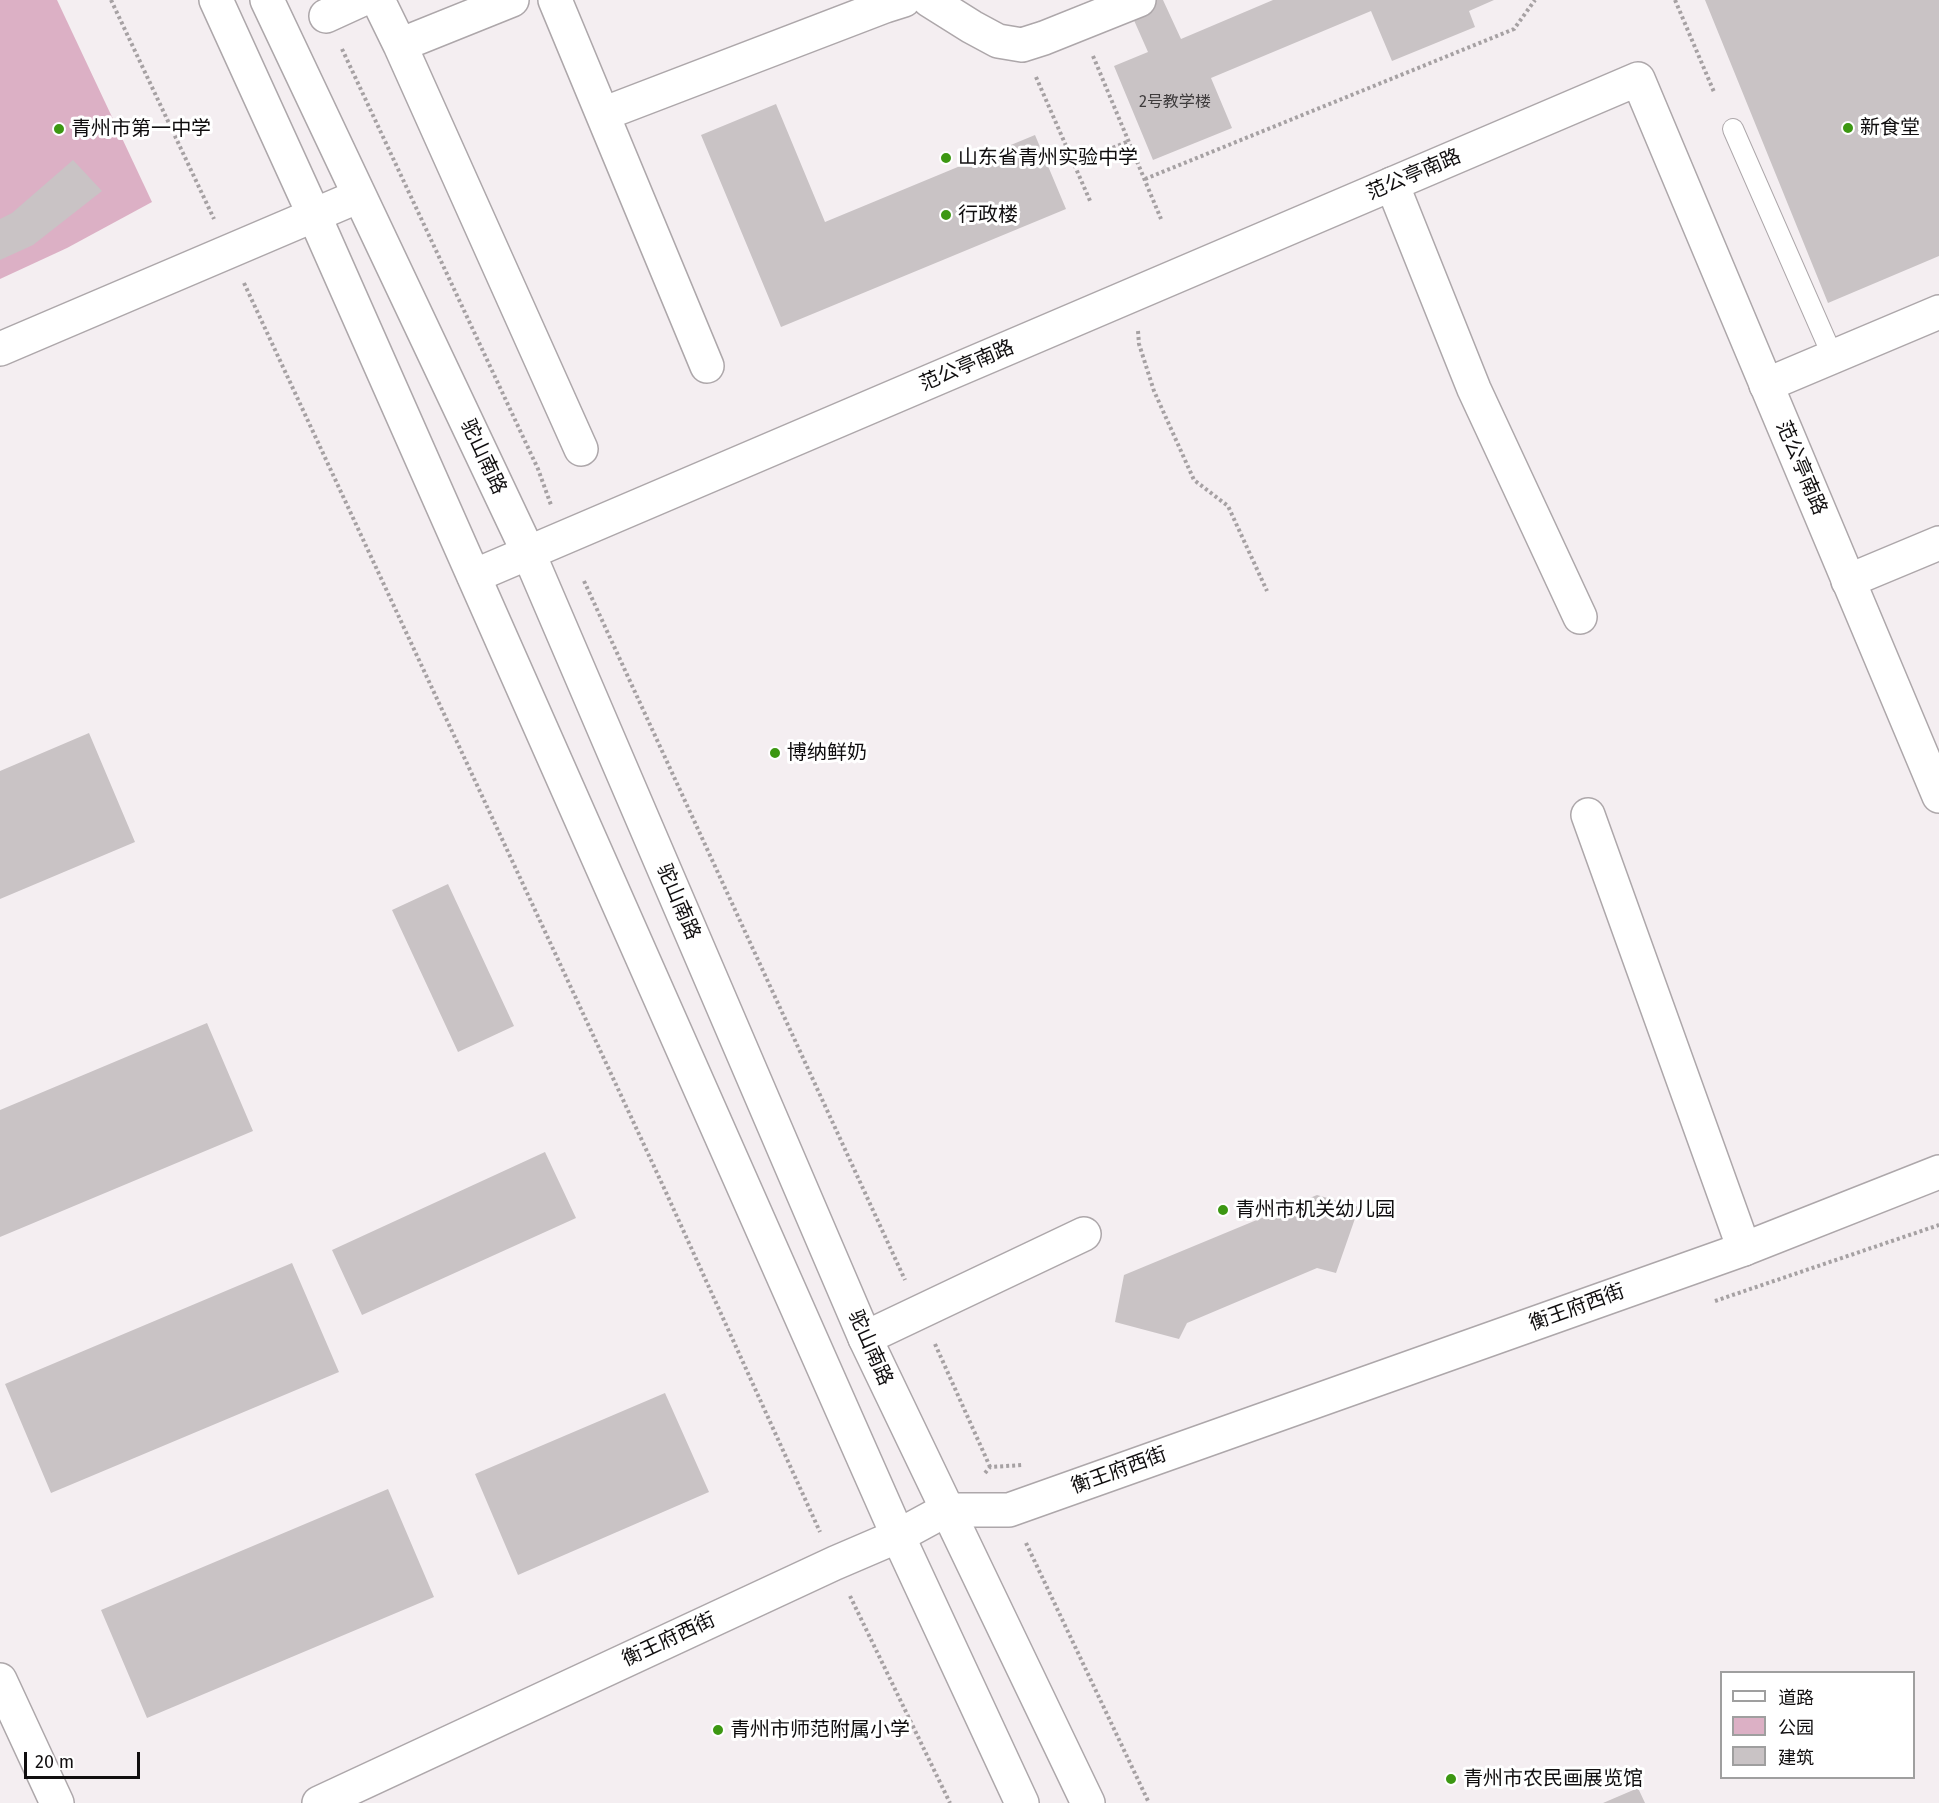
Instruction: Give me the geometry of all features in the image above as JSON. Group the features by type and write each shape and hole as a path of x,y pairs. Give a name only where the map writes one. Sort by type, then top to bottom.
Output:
{"street":[{"path":"216,0 314,215 898,1536 1022,1803"},
{"name":"驼山南路","path":"267,0 529,554 864,1338 1088,1803"},
{"path":"326,16 361,0"},
{"path":"378,0 580,449"},
{"path":"400,45 512,0"},
{"path":"555,0 707,366"},
{"path":"603,114 904,0"},
{"path":"929,0 998,41 1022,45 1139,0"},
{"name":"范公亭南路","path":"474,576 1638,79 1939,796"},
{"path":"1392,184 1474,389 1580,617"},
{"path":"0,349 359,196"},
{"path":"1766,385 1939,312"},
{"path":"1848,581 1939,543"},
{"path":"1588,815 1744,1249"},
{"name":"衡王府西街","path":"319,1803 835,1563 898,1536 946,1510 1009,1510 1744,1249 1939,1172"},
{"path":"864,1338 1084,1234"},
{"path":"0,1680 57,1803"}],"lane":[{"path":"1733,129 1833,357"}],"path":[{"path":"111,0 664,1188 835,1563 950,1803"},
{"path":"1144,179 1514,29 1535,0"},
{"path":"1675,0 1714,92"},
{"path":"326,16 538,469 563,537 1009,1510 1149,1803"},
{"path":"1080,24 1161,219"},
{"path":"1022,45 1091,203"},
{"path":"1074,164 1129,141"},
{"path":"1134,295 1139,344 1154,392 1194,480 1228,506 1266,591"}],"green space":[{"name":"青州市第一中学","path":"0,0 57,0 152,202 67,248 0,279"}],"building":[{"path":"1125,0 1163,0 1181,39 1273,0 1494,0 1469,11 1475,27 1392,61 1371,11 1211,78 1232,128 1153,160 1114,66 1148,52"},
{"name":"新食堂","path":"1705,0 1939,0 1939,256 1828,303"},
{"name":"行政楼","path":"776,104 825,222 1035,135 1066,209 781,327 701,135"},
{"path":"73,160 102,191 33,245 0,260 0,219 12,213"},
{"path":"89,733 135,842 0,899 0,771"},
{"path":"448,884 514,1026 458,1052 392,910"},
{"path":"207,1023 253,1131 0,1237 0,1110"},
{"path":"545,1152 576,1218 362,1315 332,1250"},
{"path":"1317,1195 1359,1207 1336,1273 1317,1268 1187,1323 1179,1339 1115,1322 1124,1275"},
{"path":"292,1263 339,1372 51,1493 5,1384"},
{"path":"665,1393 709,1492 518,1575 475,1474"},
{"path":"388,1489 434,1597 147,1718 101,1610"},
{"path":"1638,1788 1645,1803 1603,1803"}],"place":[{"name":"新食堂","path":"1848,128"},
{"name":"青州市第一中学","path":"59,129"},
{"name":"山东省青州实验中学","path":"946,158"},
{"name":"行政楼","path":"946,215"},
{"name":"博纳鲜奶","path":"775,753"},
{"name":"青州市机关幼儿园","path":"1223,1210"},
{"name":"青州市师范附属小学","path":"718,1730"},
{"name":"青州市农民画展览馆","path":"1451,1779"}]}
